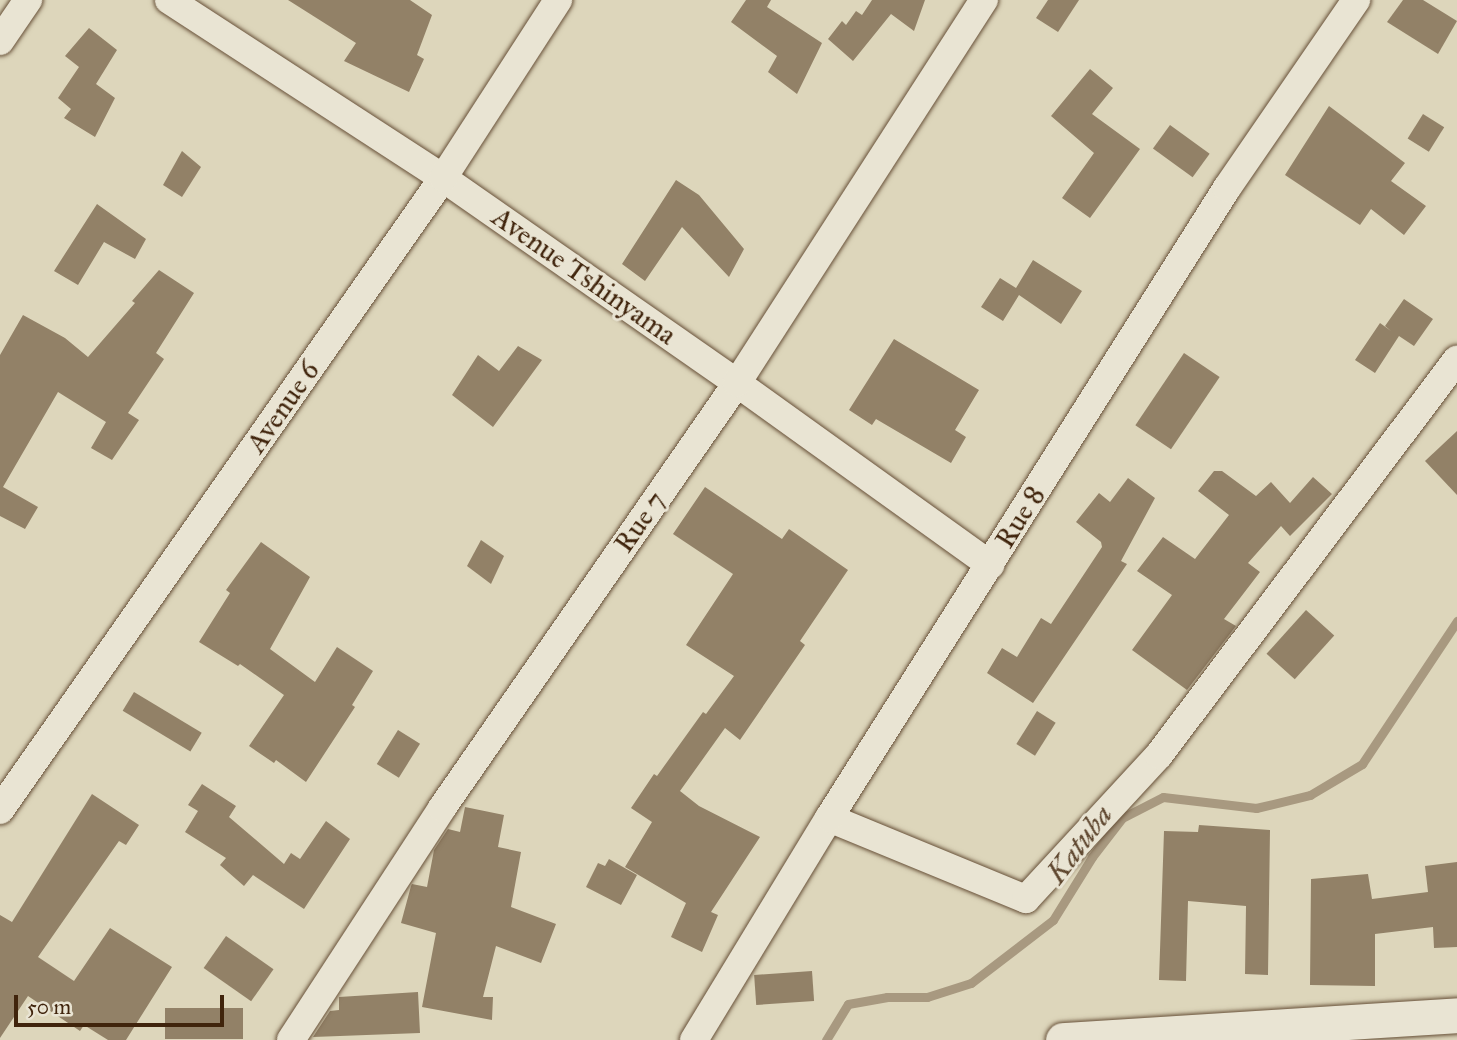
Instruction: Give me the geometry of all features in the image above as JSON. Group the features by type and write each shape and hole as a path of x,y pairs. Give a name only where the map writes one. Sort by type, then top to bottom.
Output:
{"street":[{"path":"0,41 28,0"},
{"name":"Avenue Tshinyama","path":"169,0 443,178 737,383 990,565"},
{"name":"Avenue 6","path":"0,810 443,178 558,0"},
{"name":"Rue 7","path":"291,1040 442,808 737,383 984,0"},
{"name":"Rue 8","path":"694,1040 829,818 1227,188 1356,0"},
{"path":"829,818 1026,899 1159,755 1457,360"},
{"path":"1063,1040 1263,1033 1457,1015"}],"building":[{"path":"288,0 410,0 432,15 417,55 424,59 409,92 344,61 356,43"},
{"path":"746,0 771,0 767,7 822,43 797,94 768,72 777,56 731,22"},
{"path":"872,0 925,0 914,31 891,14 853,61 828,39 842,21 846,25 856,11 862,15"},
{"path":"1048,0 1079,0 1058,32 1036,18"},
{"path":"1403,0 1423,0 1457,21 1438,54 1387,22"},
{"path":"89,28 117,50 96,84 115,98 95,137 64,118 71,109 58,98 79,67 65,56"},
{"path":"1090,69 1113,88 1092,114 1140,149 1090,218 1062,198 1094,153 1051,116"},
{"path":"1329,106 1405,163 1391,181 1426,206 1404,235 1371,209 1360,225 1285,175"},
{"path":"1423,114 1444,127 1429,152 1408,139"},
{"path":"1170,125 1210,154 1193,177 1153,148"},
{"path":"182,151 201,167 182,197 163,185"},
{"path":"676,180 699,195 744,249 729,277 682,227 645,281 622,264"},
{"path":"97,204 146,239 135,259 104,242 78,285 54,271"},
{"path":"1033,260 1082,291 1061,324 1019,295 1003,321 981,307 1000,278 1016,288"},
{"path":"159,270 194,293 156,353 164,359 128,413 139,420 112,460 91,448 106,422 58,392 3,487 38,507 25,529 0,516 0,355 23,315 65,338 88,357 135,303 132,301"},
{"path":"1404,299 1433,319 1414,346 1399,336 1375,373 1355,360 1380,323 1391,331 1385,326"},
{"path":"894,339 979,390 955,430 966,437 951,463 876,419 872,425 849,410"},
{"path":"518,346 542,360 493,427 452,395 478,355 499,371"},
{"path":"1184,353 1220,377 1171,449 1135,425"},
{"path":"1457,431 1457,495 1425,461"},
{"path":"1214,471 1222,471 1256,496 1271,482 1290,503 1313,477 1332,494 1290,536 1281,526 1248,563 1260,572 1224,619 1236,626 1187,690 1132,650 1172,595 1137,571 1163,537 1195,559 1229,515 1198,491"},
{"path":"1128,478 1155,498 1121,561 1127,564 1033,703 987,673 1002,648 1017,657 1041,618 1051,624 1102,547 1101,542 1076,522 1099,493 1110,502"},
{"path":"705,487 782,539 789,529 848,570 800,641 805,645 740,740 725,728 680,791 699,806 760,837 711,912 718,915 702,952 671,937 686,903 625,867 652,822 631,808 654,774 657,776 703,712 706,714 734,676 686,645 733,574 673,534"},
{"path":"481,540 504,556 491,584 467,566"},
{"path":"261,542 310,577 270,649 315,682 337,647 373,671 352,705 355,707 306,782 276,760 274,763 249,746 284,695 240,664 238,666 199,642 230,593 226,590"},
{"path":"1306,610 1334,635 1295,679 1267,654"},
{"path":"134,692 202,733 190,752 123,711"},
{"path":"1037,711 1056,723 1035,756 1016,744"},
{"path":"398,730 420,744 399,778 377,764"},
{"path":"202,784 236,806 229,817 284,864 291,853 300,859 326,821 350,839 304,909 253,875 244,886 220,865 226,858 185,832 198,811 188,805"},
{"path":"92,794 139,825 126,845 119,841 38,957 74,981 110,928 172,967 126,1040 108,1040 84,1025 80,1031 28,996 0,1038 0,915 12,922"},
{"path":"465,807 504,815 498,847 521,852 511,907 556,924 541,963 496,946 483,997 493,997 492,1020 422,1007 436,933 401,923 412,884 427,887 434,850 448,829 460,832"},
{"path":"1199,825 1270,830 1268,975 1245,974 1246,906 1188,901 1186,981 1159,980 1164,831 1198,832"},
{"path":"609,859 637,875 621,905 586,887 598,863 605,866"},
{"path":"1457,862 1457,947 1434,948 1433,927 1375,934 1375,986 1310,985 1311,879 1368,874 1372,899 1428,892 1425,866"},
{"path":"226,936 274,969 251,1001 204,968"},
{"path":"812,971 814,1001 756,1005 754,975"},
{"path":"418,992 420,1033 313,1037 330,1011 339,1010 339,997"},
{"path":"165,1008 243,1008 243,1039 165,1039"}],"waterway":[{"name":"Katuba","path":"826,1040 848,1004 887,997 927,997 971,983 1053,920 1092,857 1122,818 1163,797 1256,808 1310,795 1362,764 1457,621"}]}
